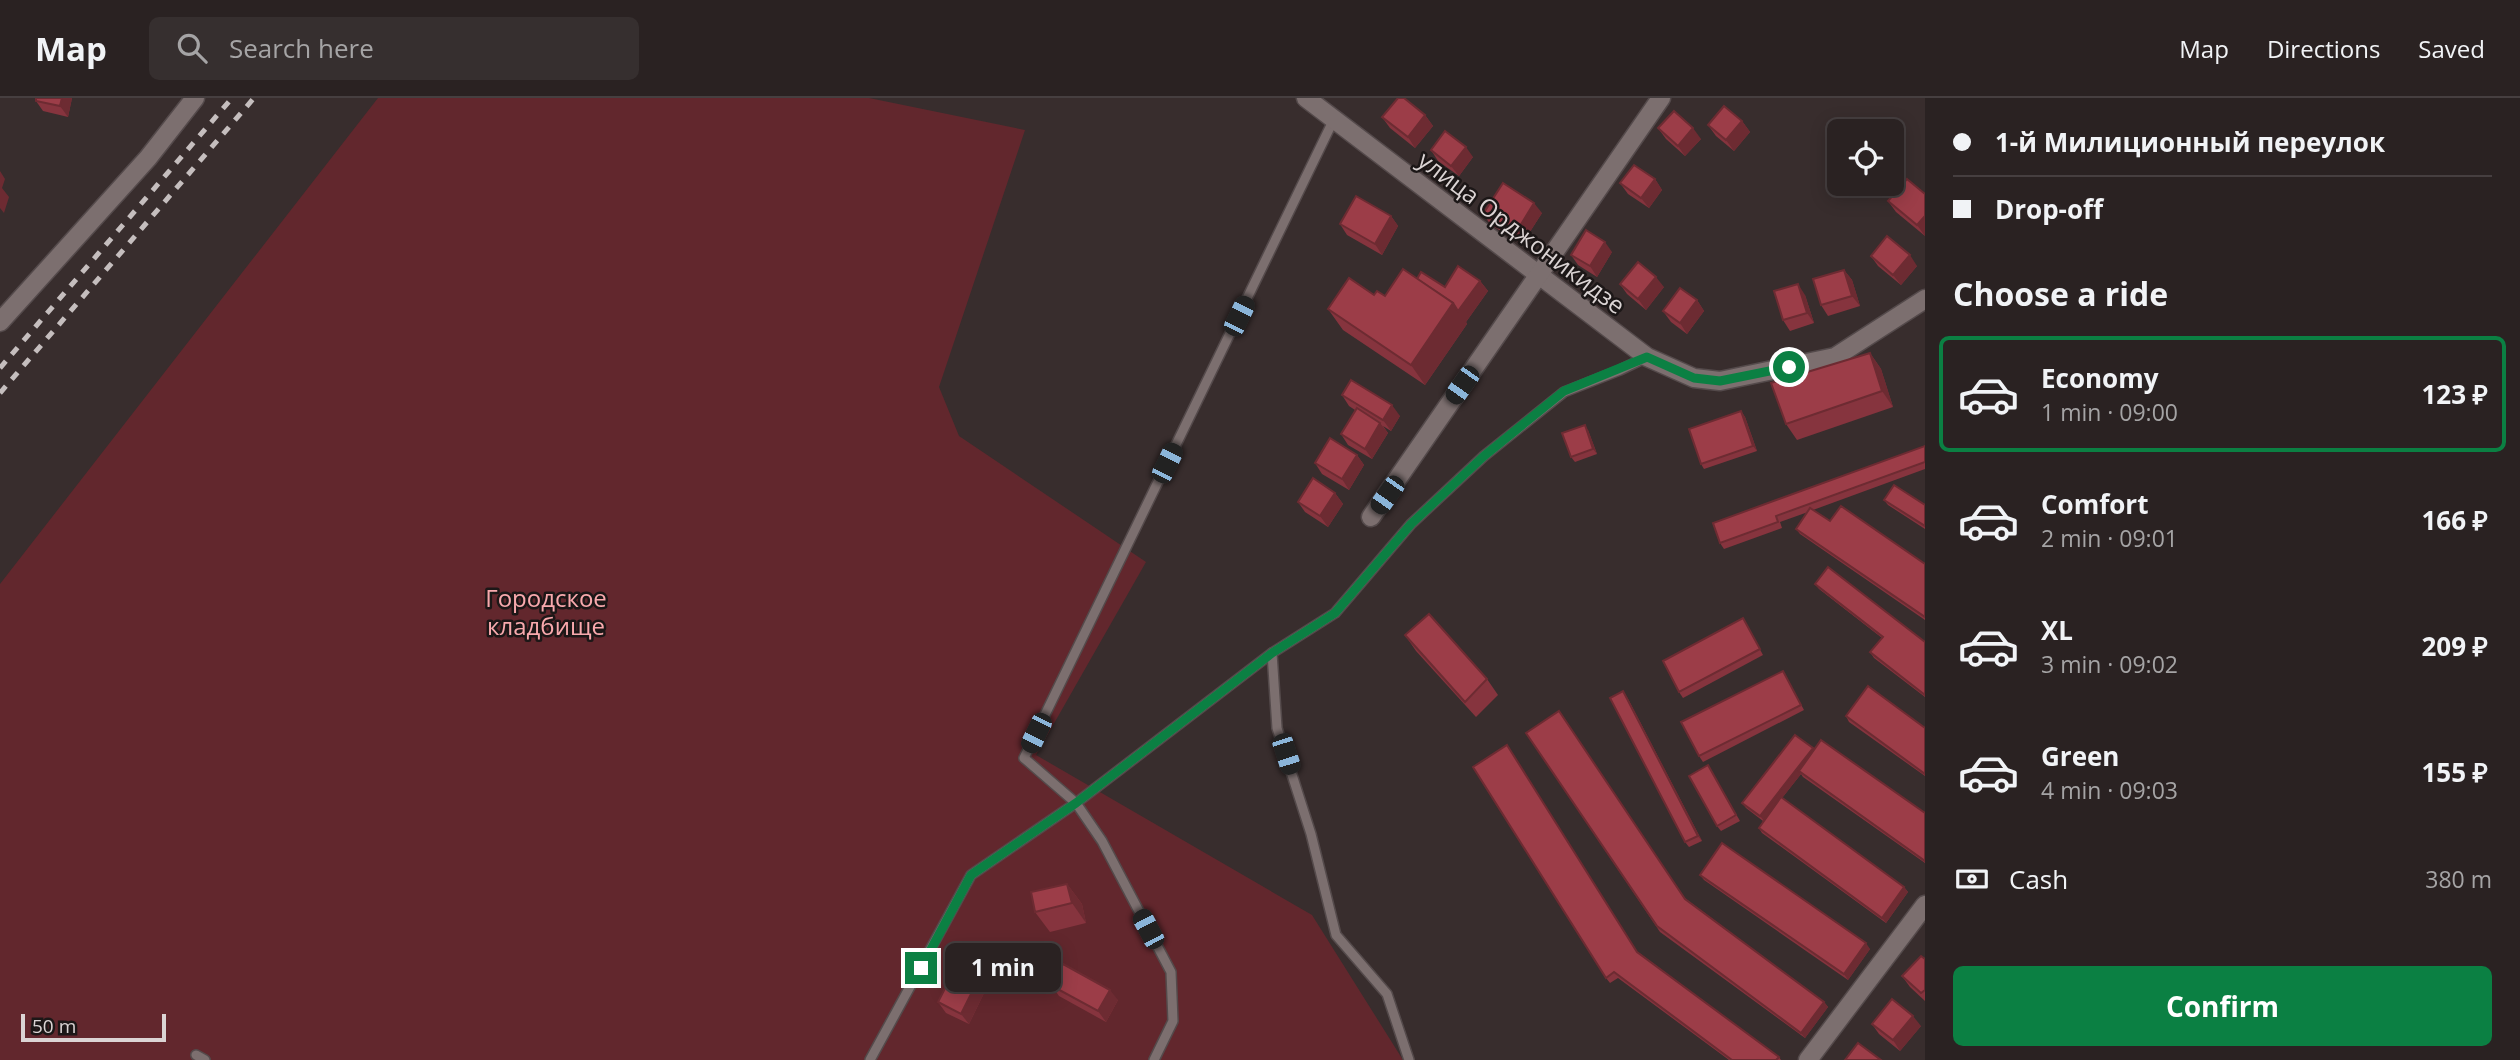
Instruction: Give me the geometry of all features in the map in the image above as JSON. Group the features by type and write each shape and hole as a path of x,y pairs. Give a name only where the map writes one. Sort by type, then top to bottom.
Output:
{"street":[{"path":"0,322 148,158 195,98"},
{"name":"улица Орджоникидзе","path":"1306,98 1647,357 1694,378 1720,381 1835,357 1925,299"},
{"path":"1371,517 1661,98"},
{"path":"1808,1060 1925,905"}],"lane":[{"path":"1154,1060 1173,1021 1171,972 1102,841 1076,803 1024,758 1334,119"},
{"path":"870,1060 971,875 1076,803 1272,653 1335,613 1411,524 1484,456 1564,391 1647,357"},
{"path":"1272,653 1277,728 1311,834 1336,935 1387,994 1409,1060"},
{"path":"196,1055 205,1060"}],"green space":[{"name":"Городское кладбище","path":"378,98 869,98 1025,130 939,387 959,436 1146,562 1036,755 1312,915 1403,1060 0,1060 0,584"}],"building":[{"path":"36,98 62,98 60,106 36,101"},
{"path":"1398,98 1404,98 1425,115 1408,137 1382,117"},
{"path":"1724,106 1742,121 1726,140 1708,125"},
{"path":"1674,111 1693,128 1678,146 1658,128"},
{"path":"1445,131 1466,147 1451,166 1431,150"},
{"path":"1634,165 1655,179 1641,198 1620,183"},
{"path":"1907,179 1925,194 1925,216 1917,225 1888,201 1892,196 1904,196 1904,182"},
{"path":"1503,183 1534,203 1515,234 1483,214"},
{"path":"1356,196 1391,216 1375,244 1340,224"},
{"path":"1586,230 1605,242 1590,266 1571,255"},
{"path":"1887,236 1910,255 1893,275 1871,256"},
{"path":"1638,262 1656,277 1638,299 1620,284"},
{"path":"1458,266 1480,281 1458,311 1453,303 1417,279 1421,272 1445,287"},
{"path":"1403,269 1453,303 1411,365 1328,309 1349,278 1374,295 1377,291 1385,296"},
{"path":"1844,270 1852,296 1821,305 1813,279"},
{"path":"1798,284 1807,313 1783,320 1774,291"},
{"path":"1680,288 1697,300 1680,323 1663,311"},
{"path":"1870,353 1882,391 1786,424 1771,383"},
{"path":"1351,380 1392,405 1383,420 1342,395"},
{"path":"1357,408 1380,423 1365,449 1341,434"},
{"path":"1741,411 1753,446 1701,464 1689,429"},
{"path":"1585,425 1593,449 1571,457 1562,433"},
{"path":"1330,438 1357,455 1342,479 1315,463"},
{"path":"1925,446 1925,462 1776,516 1778,522 1720,543 1713,523"},
{"path":"1313,478 1335,493 1320,516 1298,502"},
{"path":"1894,485 1925,505 1925,526 1884,500"},
{"path":"1841,506 1925,564 1925,617 1796,529 1810,508 1830,521"},
{"path":"1828,567 1925,642 1925,695 1870,652 1883,637 1815,584"},
{"path":"1429,614 1487,679 1465,702 1405,635"},
{"path":"1743,618 1760,649 1679,692 1663,661"},
{"path":"1783,671 1801,705 1699,756 1681,722"},
{"path":"1868,686 1925,728 1925,774 1846,716"},
{"path":"1623,691 1698,836 1685,842 1610,698"},
{"path":"1559,711 1685,899 1824,1002 1801,1033 1657,926 1526,733"},
{"path":"1795,735 1813,748 1760,816 1742,803"},
{"path":"1821,740 1925,813 1925,861 1799,771"},
{"path":"1507,745 1637,952 1779,1057 1776,1060 1732,1060 1614,972 1606,978 1473,767"},
{"path":"1708,765 1736,815 1717,826 1689,776"},
{"path":"1781,797 1904,887 1882,918 1759,828"},
{"path":"1722,843 1866,943 1844,974 1700,875"},
{"path":"1067,884 1072,903 1035,912 1031,892"},
{"path":"1921,956 1925,959 1925,990 1921,993 1902,976"},
{"path":"1063,964 1110,990 1098,1011 1052,986"},
{"path":"956,967 979,978 961,1014 938,1002"},
{"path":"1892,999 1913,1016 1893,1040 1872,1024"},
{"path":"1858,1043 1881,1060 1845,1060"}],"railway":[{"path":"0,368 232,98"},
{"path":"0,393 254,98"}],"route":[{"path":"921,968 971,875 1076,803 1272,653 1335,613 1411,524 1484,456 1538,415 1564,391 1647,357 1694,378 1720,381 1789,367"}]}
